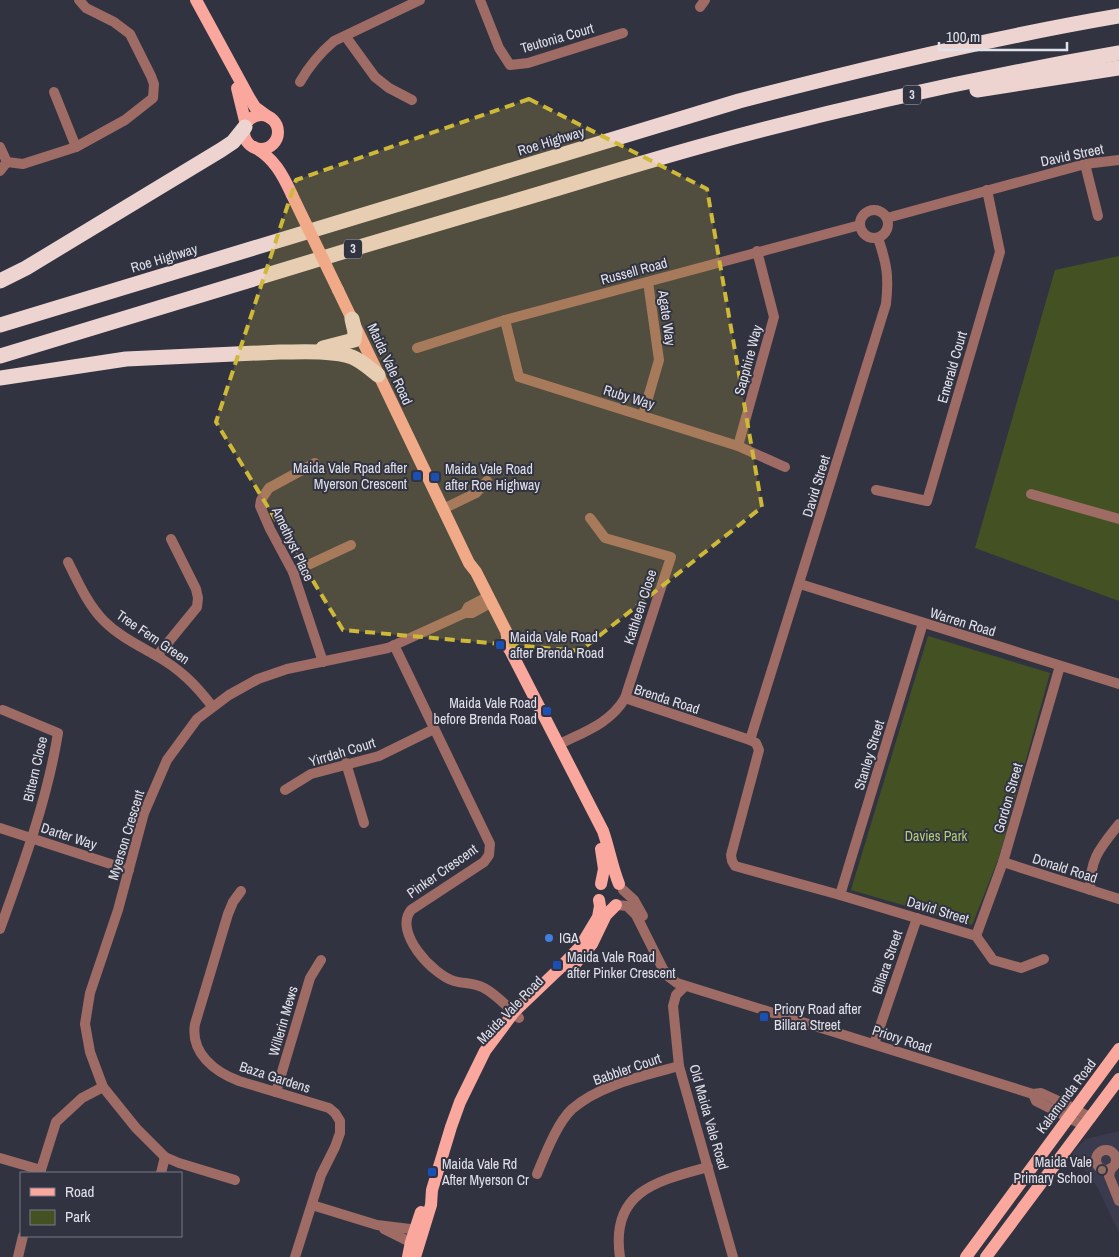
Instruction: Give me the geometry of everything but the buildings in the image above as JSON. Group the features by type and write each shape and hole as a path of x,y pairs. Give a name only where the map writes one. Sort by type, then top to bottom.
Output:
{"highway":[{"path":"856,70 1015,28 1119,8"},
{"name":"Roe Highway","path":"0,325 739,101 856,70 1119,16"},
{"name":"3","path":"0,356 274,272 707,145 814,117 922,92 1010,73 1119,53"},
{"path":"707,145 930,97 1119,68"},
{"path":"0,281 26,268 221,150 233,142 246,126"},
{"path":"304,352 352,341 355,336 352,320"},
{"path":"0,378 126,359 304,352 352,357 378,375"}],"main road":[{"path":"196,0 250,99 256,107 274,122 278,133 277,138 269,147 259,149 246,140 246,126 239,94 220,46"},
{"path":"246,126 253,117 259,115 270,118"},
{"name":"Maida Vale Road","path":"278,133 278,156 292,194 443,510 469,563 476,572 487,601 508,635 510,650 603,831 613,868 621,887"},
{"name":"Maida Vale Road","path":"254,147 271,159 285,178"},
{"name":"Maida Vale Road","path":"574,776 600,844 604,869 601,884"},
{"path":"608,881 621,887 623,899 617,905 605,905 599,900 598,893 601,884 608,881"},
{"name":"Maida Vale Road","path":"408,1257 431,1205 432,1190 460,1102 485,1051 580,947 598,917 599,900"},
{"name":"Maida Vale Road","path":"517,1015 583,956 592,944 606,915 617,905"},
{"name":"Kalamunda Road","path":"966,1257 1119,1049"},
{"path":"986,1257 1119,1079"}],"street":[{"path":"7,162 24,164 76,147 125,120 153,98 154,92 151,76 130,34 114,22 86,8 79,0"},
{"path":"300,82 324,49 334,41 346,37 420,0"},
{"name":"Teutonia Court","path":"480,0 499,48 510,65 528,63 624,33"},
{"path":"346,37 375,77 389,88 412,100"},
{"path":"54,92 76,147"},
{"path":"0,147 7,162"},
{"name":"David Street","path":"887,218 1085,164 1119,160"},
{"path":"0,171 7,162"},
{"path":"1085,164 1098,216"},
{"name":"Emerald Court","path":"876,490 927,501 1000,252 987,190"},
{"path":"871,211 880,212 887,218 888,228 878,238 874,238 866,236 860,225 863,216 871,211"},
{"name":"Russell Road","path":"417,348 505,320 757,251 860,225"},
{"name":"David Street","path":"878,238 886,261 889,281 886,304 750,740 756,743 759,750 731,855 732,862 735,866 976,936 993,960 1021,968 1044,959"},
{"name":"Sapphire Way","path":"738,446 774,317 757,251"},
{"name":"Agate Way","path":"643,415 659,360 648,282"},
{"name":"Ruby Way","path":"505,320 519,377 738,446 785,467"},
{"name":"Amethyst Place","path":"315,463 269,488 261,500 260,506 293,572 323,662"},
{"path":"443,510 476,493 487,481"},
{"path":"1030,494 1119,519"},
{"name":"Kathleen Close","path":"590,518 605,538 671,557 625,698"},
{"path":"157,656 197,607 198,598 196,590 171,539"},
{"path":"293,572 351,545"},
{"name":"Tree Fern Green","path":"68,562 89,601 104,621 127,639 157,656 193,682 212,706"},
{"name":"Warren Road","path":"800,584 1119,684"},
{"name":"Myerson Crescent","path":"235,1180 178,1164 165,1157 136,1128 103,1087 90,1052 85,1024 90,993 118,910 144,813 167,760 197,719 236,690 258,679 287,669 388,648 465,613 472,613 487,601"},
{"name":"Stanley Street","path":"840,895 923,624"},
{"name":"Pinker Crescent","path":"394,645 490,844 488,858 484,862 410,910 406,919 407,931 431,968 455,982 469,982 483,987 517,1015"},
{"name":"Gordon Street","path":"976,936 1003,862 1060,666"},
{"name":"Brenda Road","path":"558,745 599,724 616,711 625,698 750,740"},
{"name":"Bittern Close","path":"2,710 58,733 55,753 33,839"},
{"name":"Yirrdah Court","path":"285,790 311,774 346,763 379,756 434,729"},
{"path":"346,763 364,823"},
{"path":"1090,890 1090,878 1096,853 1119,824"},
{"name":"Darter Way","path":"0,828 129,870"},
{"path":"0,929 33,839"},
{"name":"Donald Road","path":"1003,862 1119,899"},
{"name":"Priory Road","path":"621,887 634,900 643,915 659,960"},
{"name":"Baza Gardens","path":"241,891 233,902 228,914 196,1024 194,1038 203,1057 227,1076 329,1108 340,1121 338,1140 321,1175 295,1257"},
{"name":"Priory Road","path":"617,905 627,906 636,915 669,977 685,986 1033,1094 1041,1093 1088,1122"},
{"name":"Billara Street","path":"874,1044 917,918"},
{"name":"Willerin Mews","path":"276,1092 310,978 321,960"},
{"name":"Old Maida Vale Road","path":"685,986 676,995 673,1006 680,1066 732,1257"},
{"name":"Babbler Court","path":"537,1174 553,1137 571,1110 601,1090 680,1066"},
{"path":"0,1158 40,1172 56,1122 82,1098 103,1087"},
{"path":"1111,1168 1107,1170 1098,1165 1098,1154 1103,1150 1116,1151 1116,1161 1111,1168 1109,1176 1119,1201"},
{"path":"161,1172 165,1157"},
{"path":"620,1257 618,1239 620,1222 634,1198 662,1180 708,1167"},
{"path":"312,1205 377,1225 416,1242"},
{"path":"18,1257 23,1237"}],"highlighted area":[{"path":"529,99 707,189 762,507 580,651 343,630 216,422 296,180"}],"shaded area":[{"name":"Maida Vale Primary School","path":"1119,1131 1119,1233 1098,1188 1072,1153 1086,1139"}],"green space":[{"path":"1119,256 1119,601 975,548 1055,270"},
{"name":"Davies Park","path":"928,636 1050,673 999,857 972,925 851,890"}],"place":[{"name":"Maida Vale Rpad after Myerson Crescent","path":"417,476"},
{"name":"Maida Vale Road after Roe Highway","path":"435,477"},
{"name":"Maida Vale Road after Brenda Road","path":"500,645"},
{"name":"Maida Vale Road before Brenda Road","path":"547,711"},
{"name":"IGA","path":"549,938"},
{"name":"Maida Vale Road after Pinker Crescent","path":"557,965"},
{"name":"Priory Road after Billara Street","path":"764,1017"},
{"name":"Maida Vale Primary School","path":"1102,1170"},
{"name":"Maida Vale Rd After Myerson Cr","path":"432,1172"}]}
